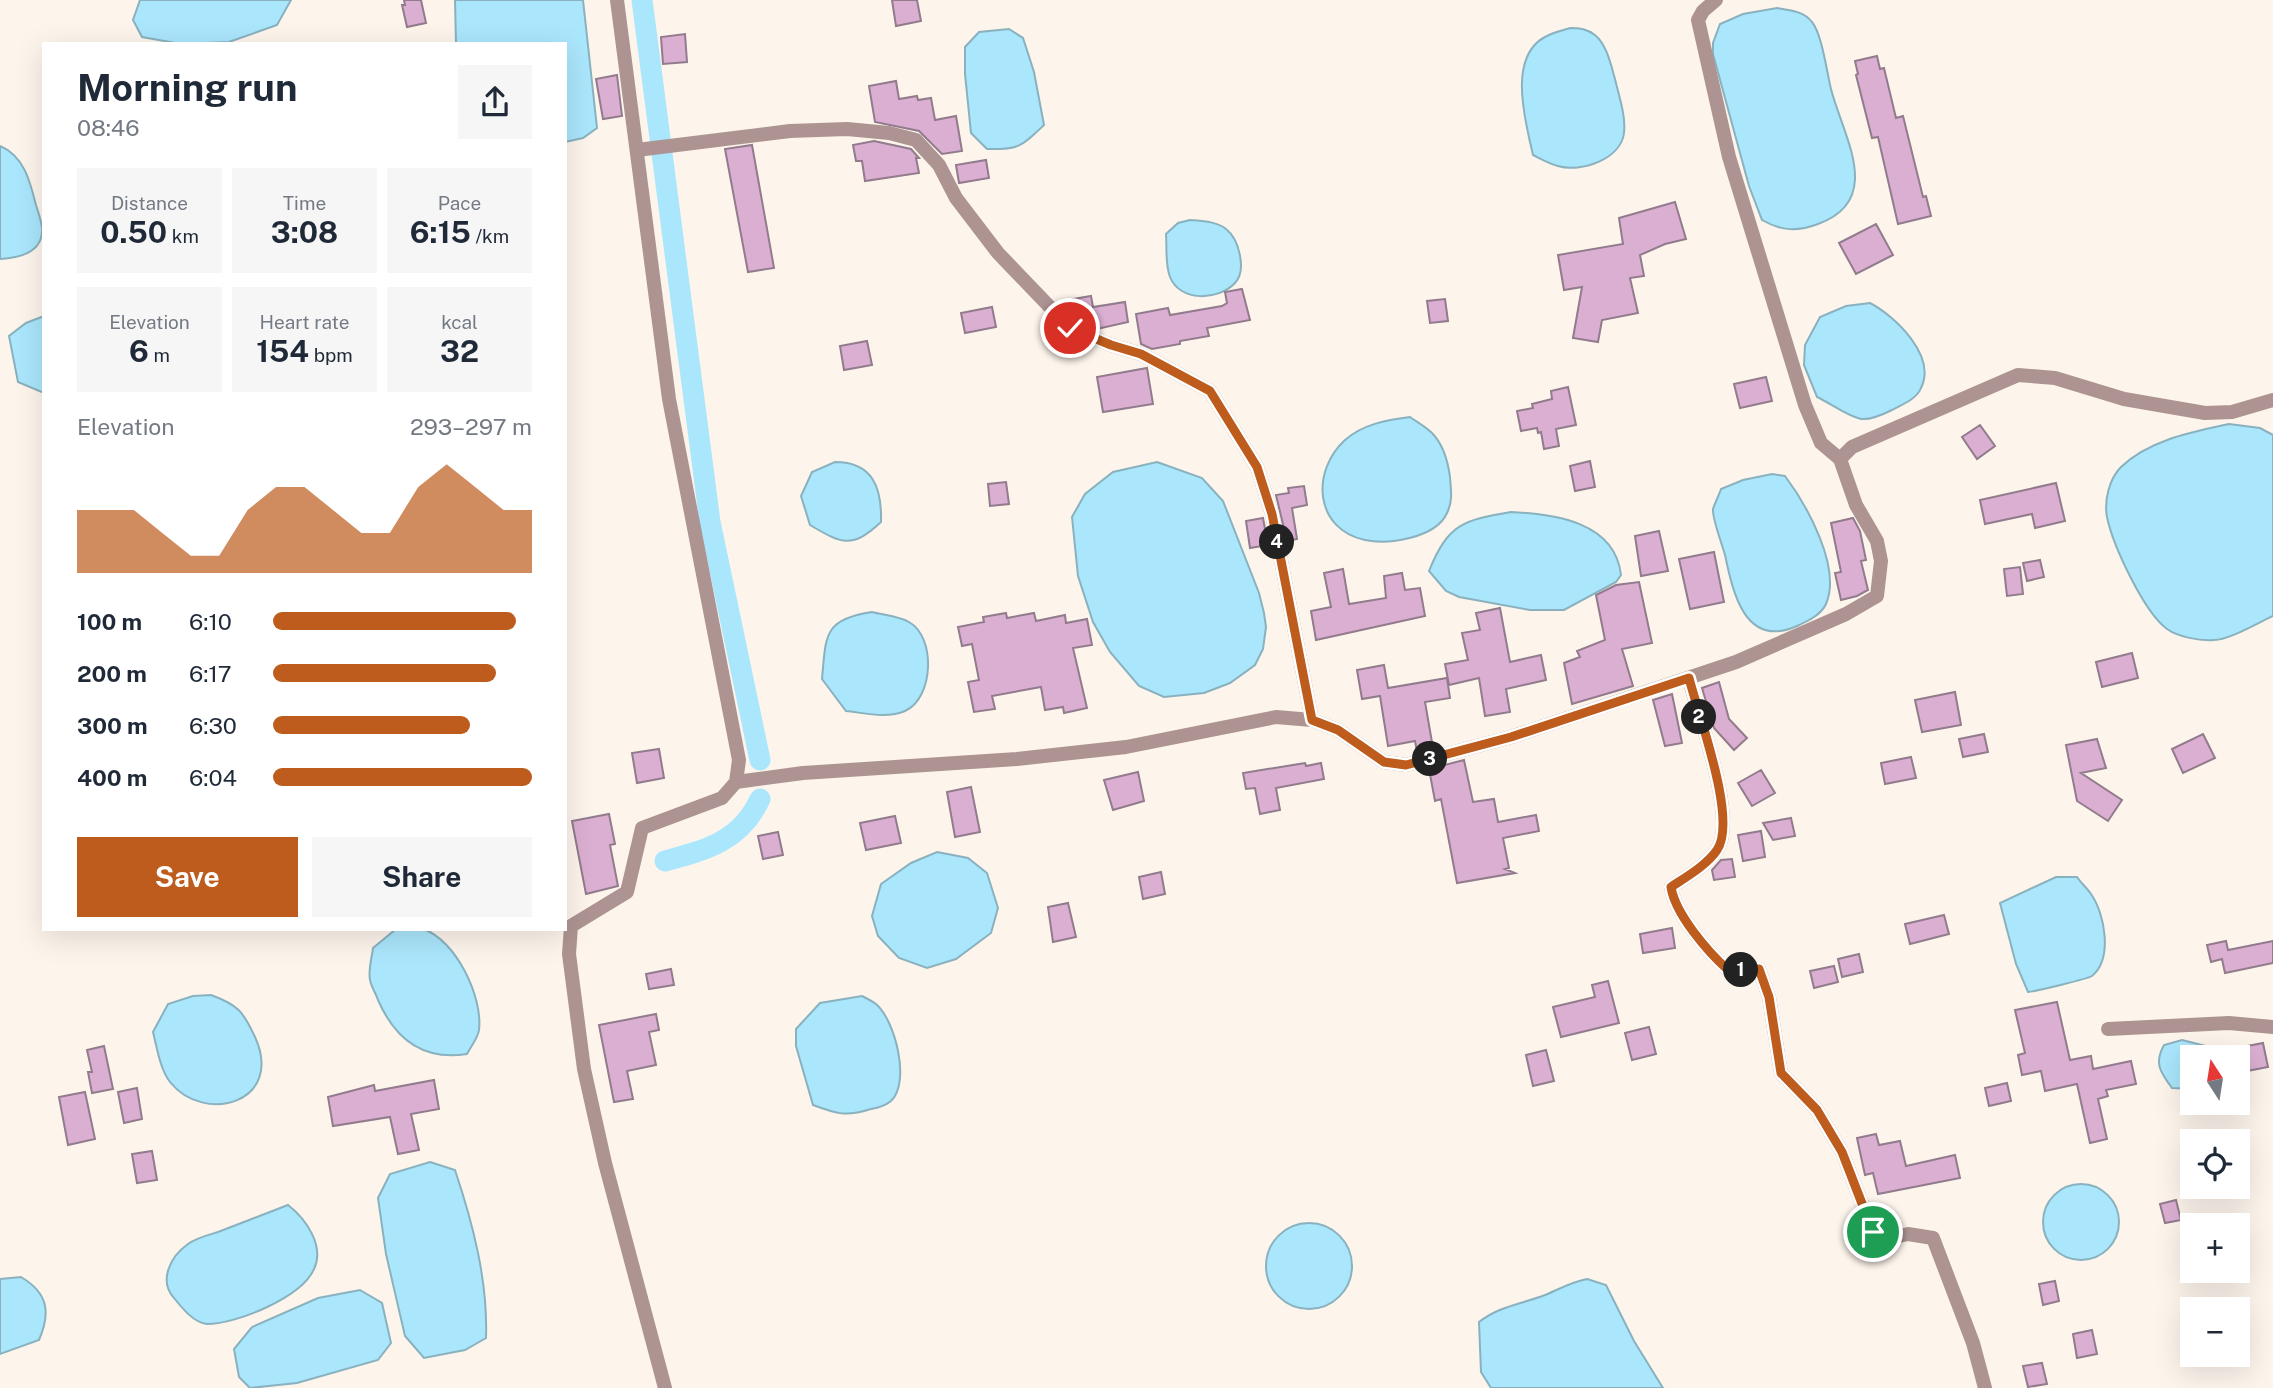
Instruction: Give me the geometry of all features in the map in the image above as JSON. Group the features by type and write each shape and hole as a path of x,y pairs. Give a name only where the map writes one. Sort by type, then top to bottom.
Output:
{"street":[{"path":"617,0 669,399 739,760 736,782 722,798 642,828 627,892 571,926 569,954 584,1069 605,1163 665,1388"},
{"path":"736,782 876,766 1017,759 1126,747 1276,717 1312,720 1338,730 1384,762 1406,765 1511,737 1689,678 1798,637 1877,596 1881,561 1877,541 1856,505 1839,459 1821,443 1805,405 1729,157 1698,20 1703,11 1716,0"},
{"path":"637,149 790,131 835,129 889,133 916,140 939,165 956,198 998,253 1070,328 1141,354 1210,391 1257,467 1272,514 1312,720"},
{"path":"1839,459 1852,447 2018,375 2055,378 2124,399 2205,412 2232,412 2273,400"},
{"path":"1689,678 1723,803 1724,825 1718,849 1671,887 1673,902 1714,957 1728,970 1759,969 1769,997 1781,1073 1817,1110 1842,1152 1873,1232 1881,1240 1908,1234 1933,1238 1973,1343 1985,1388"},
{"path":"2108,1030 2229,1023 2273,1027"}],"water":[{"path":"140,0 291,0 277,25 229,42 170,42 142,37 133,20"},
{"path":"455,0 583,0 597,128 583,138 567,142 567,42 456,42"},
{"path":"1777,8 1801,13 1809,18 1816,28 1854,165 1855,183 1850,199 1838,213 1818,224 1796,229 1783,228 1762,220 1749,186 1713,54 1713,43 1720,24 1743,14"},
{"path":"1570,28 1589,31 1603,44 1622,106 1624,133 1616,150 1608,157 1588,165 1567,168 1533,155 1522,89 1527,56 1536,44 1549,35"},
{"path":"1009,29 1023,38 1034,72 1044,125 1019,145 1006,149 987,149 971,133 965,47 979,32"},
{"path":"0,146 15,156 25,170 42,229 41,239 33,250 20,256 0,259"},
{"path":"1190,220 1218,224 1235,240 1241,263 1239,277 1228,289 1210,296 1190,295 1175,285 1170,277 1166,234 1178,223"},
{"path":"1870,303 1891,317 1911,338 1923,363 1924,376 1919,392 1912,398 1881,415 1861,419 1817,397 1804,365 1805,345 1820,317 1846,306"},
{"path":"42,317 42,392 18,382 9,336 26,323"},
{"path":"1410,417 1432,433 1444,453 1451,491 1447,513 1433,528 1410,538 1375,541 1348,534 1327,512 1323,498 1323,482 1334,453 1345,440 1367,426"},
{"path":"2229,424 2260,428 2273,435 2273,616 2227,637 2214,640 2196,639 2167,629 2139,594 2110,529 2106,511 2107,497 2117,472 2144,450 2172,438"},
{"path":"835,462 848,463 867,472 873,479 880,498 881,522 854,540 839,540 810,525 801,496 812,472"},
{"path":"1157,462 1202,478 1223,501 1259,593 1264,613 1266,627 1263,649 1255,665 1230,683 1204,693 1164,697 1139,686 1110,652 1093,622 1078,576 1072,517 1085,494 1113,472"},
{"path":"1772,474 1785,476 1803,503 1826,555 1830,589 1826,604 1814,617 1779,631 1765,630 1753,624 1744,613 1732,585 1713,513 1721,489 1743,480"},
{"path":"1511,512 1564,519 1595,532 1607,543 1616,557 1621,575 1616,582 1564,610 1530,610 1459,597 1446,591 1429,571 1443,543 1459,527 1469,522"},
{"path":"872,612 909,622 924,640 927,653 928,667 922,694 915,704 905,711 891,715 846,711 822,679 830,632 844,619"},
{"path":"937,852 968,858 987,873 998,908 991,933 956,959 927,968 899,958 878,936 872,916 881,884 911,863"},
{"path":"2056,877 2077,877 2096,903 2105,936 2103,959 2092,976 2028,992 2016,964 2000,903"},
{"path":"394,931 427,931 446,945 465,971 477,1002 478,1033 467,1054 437,1054 424,1050 412,1044 393,1026 371,982 373,948"},
{"path":"211,995 228,1002 243,1015 255,1037 261,1060 259,1078 250,1092 236,1100 220,1104 202,1102 185,1095 170,1082 161,1065 153,1032 168,1004 193,996"},
{"path":"862,996 876,1004 889,1023 900,1066 897,1092 887,1104 855,1113 835,1112 813,1105 796,1046 796,1029 820,1003"},
{"path":"2182,1040 2202,1045 2180,1045 2180,1088 2172,1088 2160,1067 2159,1057 2164,1045"},
{"path":"430,1162 455,1170 462,1190 482,1274 486,1338 465,1350 424,1358 405,1336 386,1254 378,1198 390,1174"},
{"path":"2081,1184 2096,1187 2108,1195 2116,1207 2119,1222 2116,1237 2108,1249 2096,1257 2081,1260 2066,1257 2054,1249 2046,1237 2043,1222 2046,1207 2054,1195 2066,1187"},
{"path":"288,1205 307,1225 315,1242 317,1260 307,1279 283,1299 251,1314 220,1323 207,1324 197,1321 169,1291 167,1276 176,1255 195,1240"},
{"path":"1301,1223 1317,1223 1340,1235 1349,1249 1352,1266 1349,1283 1340,1297 1317,1309 1301,1309 1285,1302 1273,1290 1266,1274 1266,1258 1273,1242 1285,1230"},
{"path":"21,1277 37,1290 45,1304 43,1330 39,1340 0,1354 0,1279"},
{"path":"1587,1279 1606,1285 1634,1341 1663,1388 1491,1388 1481,1372 1479,1322 1503,1309"},
{"path":"360,1290 382,1303 391,1343 378,1360 297,1383 250,1388 239,1377 234,1349 252,1327 318,1298"}],"building":[{"path":"404,0 421,0 426,23 407,27 402,5 405,5"},
{"path":"892,0 917,0 921,21 896,26"},
{"path":"685,34 687,62 663,64 661,37"},
{"path":"1877,56 1880,69 1884,68 1896,118 1903,116 1923,197 1926,196 1931,216 1898,224 1878,137 1872,138 1856,75 1855,61"},
{"path":"617,75 622,116 603,119 596,79"},
{"path":"896,81 899,99 917,96 918,100 931,98 935,120 956,116 962,151 942,154 919,131 875,122 869,86"},
{"path":"874,141 911,149 919,158 916,158 919,173 865,181 862,161 856,161 853,145"},
{"path":"752,145 774,268 748,272 725,149"},
{"path":"986,160 989,178 959,183 956,165"},
{"path":"1675,202 1686,239 1665,244 1640,255 1644,276 1630,278 1638,313 1602,320 1598,342 1573,338 1582,287 1564,290 1558,255 1623,244 1619,218"},
{"path":"1876,224 1893,255 1856,274 1839,243"},
{"path":"1242,289 1250,320 1207,328 1209,336 1180,341 1180,344 1152,349 1141,344 1136,314 1168,308 1170,315 1222,306 1227,303 1225,292"},
{"path":"1091,296 1093,307 1125,302 1128,322 1097,329 1077,321 1073,299"},
{"path":"1445,299 1448,321 1430,323 1427,301"},
{"path":"992,307 996,327 965,333 961,313"},
{"path":"867,341 872,365 844,370 840,346"},
{"path":"1147,368 1153,404 1103,412 1097,377"},
{"path":"1766,377 1772,401 1740,408 1734,384"},
{"path":"1568,387 1576,425 1556,429 1559,446 1544,449 1541,432 1538,433 1537,428 1521,431 1517,411 1533,408 1532,404 1552,399 1551,391"},
{"path":"1980,425 1995,446 1977,459 1962,437"},
{"path":"1590,461 1595,487 1575,491 1570,466"},
{"path":"1006,482 1009,504 990,506 988,484"},
{"path":"2056,483 2065,521 2035,528 2032,514 1985,524 1980,500"},
{"path":"1304,486 1307,505 1292,508 1297,539 1287,541 1276,495 1289,493 1288,488"},
{"path":"1263,518 1268,545 1250,548 1246,521"},
{"path":"1853,518 1860,531 1866,560 1861,561 1868,590 1841,600 1835,573 1841,572 1831,523"},
{"path":"1659,531 1668,571 1641,576 1635,536"},
{"path":"1714,552 1724,602 1690,609 1679,559"},
{"path":"2040,560 2044,577 2027,581 2023,563"},
{"path":"2020,567 2023,594 2007,596 2004,569"},
{"path":"1343,569 1349,604 1386,598 1384,576 1402,573 1405,590 1420,588 1425,616 1316,640 1311,611 1331,607 1324,573"},
{"path":"1639,582 1652,643 1622,649 1633,686 1572,704 1564,663 1580,657 1577,651 1605,640 1596,595 1616,585"},
{"path":"1500,608 1510,662 1541,655 1546,680 1506,689 1510,712 1485,716 1479,678 1449,685 1445,664 1468,660 1462,633 1480,630 1476,613"},
{"path":"1006,613 1007,618 1034,613 1036,621 1065,615 1066,623 1087,619 1092,645 1073,648 1087,708 1064,713 1063,707 1045,710 1041,687 992,696 995,709 974,712 968,682 979,680 972,644 962,646 958,627 984,622 983,617"},
{"path":"2132,653 2138,678 2102,687 2096,662"},
{"path":"1384,665 1388,688 1447,678 1450,698 1425,702 1433,748 1417,752 1415,741 1388,746 1380,696 1362,699 1357,670"},
{"path":"1719,682 1729,719 1747,738 1734,750 1714,728 1702,688"},
{"path":"1955,692 1961,725 1922,732 1915,700"},
{"path":"1672,694 1682,743 1665,746 1653,700"},
{"path":"1984,734 1988,752 1963,757 1959,739"},
{"path":"2203,734 2215,758 2183,773 2172,749"},
{"path":"2097,739 2106,768 2081,773 2122,800 2108,821 2077,801 2066,745"},
{"path":"659,749 664,778 637,783 632,753"},
{"path":"1911,757 1916,778 1885,784 1881,763"},
{"path":"1464,760 1473,802 1494,799 1498,822 1536,815 1539,831 1503,838 1509,868 1505,869 1515,873 1457,883 1441,799 1435,801 1429,769"},
{"path":"1305,763 1306,766 1321,763 1324,779 1276,788 1280,810 1260,814 1255,788 1246,789 1243,773"},
{"path":"1761,770 1775,793 1752,806 1738,783"},
{"path":"1138,772 1144,801 1113,810 1104,780"},
{"path":"971,787 980,832 955,837 947,792"},
{"path":"609,814 615,844 610,845 618,886 586,894 572,821"},
{"path":"895,816 901,843 866,850 860,823"},
{"path":"1791,818 1795,836 1773,840 1763,823"},
{"path":"1761,831 1765,857 1743,861 1738,835"},
{"path":"778,832 783,855 763,859 758,836"},
{"path":"1732,859 1735,877 1714,880 1712,870 1721,860"},
{"path":"1161,872 1165,894 1143,899 1139,877"},
{"path":"1068,903 1076,937 1053,942 1048,907"},
{"path":"1944,915 1949,934 1910,944 1905,924"},
{"path":"1672,928 1675,948 1643,953 1640,934"},
{"path":"2226,941 2228,950 2273,941 2273,963 2225,973 2222,959 2211,962 2207,945"},
{"path":"1859,954 1863,972 1842,977 1838,959"},
{"path":"1834,966 1838,982 1814,988 1810,971"},
{"path":"671,969 674,985 649,989 646,974"},
{"path":"1608,981 1619,1023 1561,1037 1553,1007 1595,997 1592,985"},
{"path":"2057,1002 2070,1060 2091,1056 2093,1069 2131,1061 2136,1084 2106,1090 2108,1096 2098,1099 2107,1139 2090,1143 2077,1084 2045,1091 2041,1071 2022,1075 2018,1055 2025,1053 2015,1010"},
{"path":"656,1014 659,1030 649,1032 656,1065 627,1071 633,1099 614,1102 599,1025"},
{"path":"1649,1027 1656,1054 1632,1060 1625,1033"},
{"path":"2263,1043 2268,1067 2250,1070 2250,1045"},
{"path":"104,1046 113,1089 92,1093 88,1072 92,1072 87,1050"},
{"path":"1546,1050 1554,1081 1533,1086 1526,1055"},
{"path":"434,1080 439,1109 411,1114 419,1150 398,1154 390,1117 333,1126 328,1097 374,1085 375,1091"},
{"path":"2007,1083 2011,1101 1989,1106 1985,1088"},
{"path":"137,1088 142,1119 124,1123 118,1092"},
{"path":"85,1092 95,1139 68,1145 59,1097"},
{"path":"1876,1134 1879,1145 1900,1141 1906,1166 1955,1155 1960,1178 1878,1194 1873,1173 1865,1175 1857,1138"},
{"path":"152,1151 157,1180 137,1183 132,1154"},
{"path":"2176,1200 2180,1220 2165,1223 2160,1204"},
{"path":"2055,1281 2059,1301 2043,1305 2039,1284"},
{"path":"2092,1330 2097,1354 2077,1358 2073,1334"},
{"path":"2042,1363 2047,1384 2028,1387 2023,1366"}],"waterway":[{"path":"642,0 710,522 760,760"},
{"path":"665,861 721,842 743,825 760,799"}],"route":[{"path":"1070,328 1141,354 1210,391 1257,467 1272,514 1312,720 1338,730 1384,762 1406,765 1511,737 1689,678 1723,803 1724,825 1718,849 1671,887 1673,902 1714,957 1728,970 1759,969 1769,997 1781,1073 1817,1110 1842,1152 1873,1232"}]}
